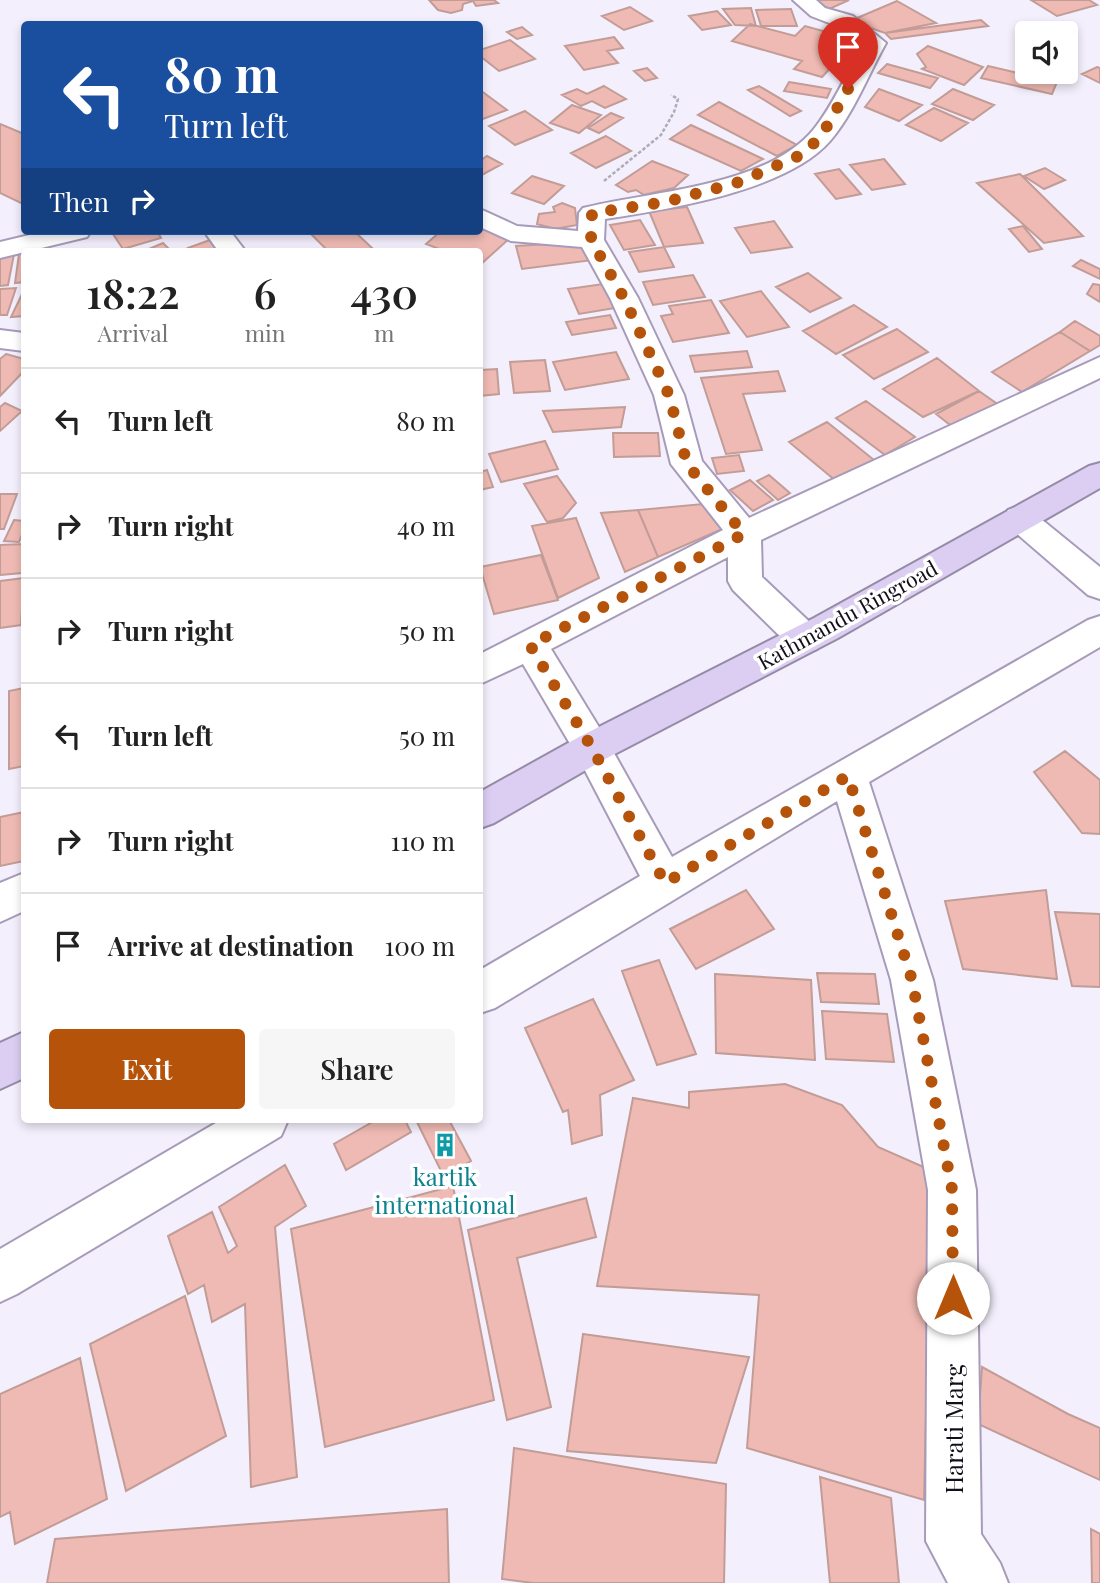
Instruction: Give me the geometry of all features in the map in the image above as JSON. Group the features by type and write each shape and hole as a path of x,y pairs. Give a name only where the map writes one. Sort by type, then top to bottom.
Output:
{"highway":[{"name":"Kathmandu Ringroad","path":"483,809 592,748 805,639 1100,474"},
{"path":"0,1067 21,1056"}],"street":[{"path":"483,219 511,233 591,226 739,182 803,154 822,135 874,43 845,21 818,12 803,0"},
{"path":"591,226 669,395 687,464 744,534 745,581 805,639"},
{"path":"0,250 62,235"},
{"path":"0,338 21,342"},
{"path":"483,668 744,534 1100,366"},
{"path":"1018,518 1100,586"},
{"path":"483,991 1100,630"},
{"path":"530,645 592,748 665,883"},
{"name":"Harati Marg","path":"848,776 912,980 952,1189 954,1541 980,1583"},
{"path":"0,903 21,892"},
{"path":"0,1277 260,1123"}],"path":[{"path":"591,226 594,195 607,176 643,154 665,131 676,113 678,99 671,95"}],"building":[{"path":"429,0 494,0 498,3 476,6 473,1 463,4 462,10 451,13 438,10"},
{"path":"807,0 849,0 827,10"},
{"path":"1031,0 1089,0 1097,5 1057,16"},
{"path":"897,1 936,23 885,33 850,21"},
{"path":"630,7 652,21 624,30 602,16"},
{"path":"751,8 756,26 735,25 723,9"},
{"path":"791,9 797,26 761,26 756,10"},
{"path":"717,11 731,25 702,30 689,16"},
{"path":"981,20 988,26 891,39 885,33"},
{"path":"750,24 795,36 805,26 856,40 822,77 794,69 802,61 732,41"},
{"path":"522,27 532,35 517,39 507,32"},
{"path":"614,37 623,48 607,51 618,63 584,70 565,46"},
{"path":"510,40 535,59 499,71 483,58 483,49"},
{"path":"928,46 983,67 964,85 922,69 926,67 917,54"},
{"path":"887,64 938,78 930,88 878,73"},
{"path":"988,66 1015,72 1015,84 1056,84 1052,94 981,78"},
{"path":"647,68 657,78 645,81 634,71"},
{"path":"1100,68 1100,83 1082,74"},
{"path":"789,82 831,89 827,98 784,91"},
{"path":"604,86 626,99 605,108 592,101 581,106 562,95 577,89 587,94"},
{"path":"759,86 801,111 790,116 748,90"},
{"path":"879,89 922,105 899,121 865,107"},
{"path":"953,89 994,105 973,120 932,104"},
{"path":"483,92 507,110 483,119"},
{"path":"719,102 797,145 777,156 698,115"},
{"path":"572,105 601,115 579,133 550,123"},
{"path":"934,108 968,123 941,141 906,125"},
{"path":"525,111 552,130 515,145 489,126"},
{"path":"611,113 623,118 599,133 588,128"},
{"path":"0,124 21,133 21,203 0,193"},
{"path":"691,125 763,159 741,171 670,139"},
{"path":"606,136 631,151 596,168 571,153"},
{"path":"487,156 502,164 483,174 483,159"},
{"path":"884,159 905,184 872,190 850,165"},
{"path":"652,161 688,175 674,188 644,195 636,190 628,192 616,185"},
{"path":"1045,168 1065,180 1044,189 1024,176"},
{"path":"839,169 861,194 836,199 815,174"},
{"path":"1020,174 1083,236 1044,243 977,183"},
{"path":"532,176 564,186 544,204 512,193"},
{"path":"562,203 575,208 577,225 555,229 537,224 539,214 555,212 553,207"},
{"path":"687,207 703,243 664,247 649,211"},
{"path":"640,220 655,245 624,250 610,225"},
{"path":"774,221 792,247 751,253 735,228"},
{"path":"1023,226 1042,249 1029,252 1009,229"},
{"path":"483,227 510,238 483,262 483,248 436,248 426,244 436,235 483,235"},
{"path":"114,235 159,235 161,238 126,248 122,248"},
{"path":"312,235 358,235 372,248 325,248"},
{"path":"210,240 217,248 188,248"},
{"path":"583,242 593,260 522,269 516,246"},
{"path":"163,243 168,248 151,248"},
{"path":"664,247 674,267 639,272 629,252"},
{"path":"14,254 8,285 0,286 0,255"},
{"path":"19,254 21,282 15,283"},
{"path":"1081,260 1100,269 1100,279 1073,266"},
{"path":"808,273 841,298 810,312 776,287"},
{"path":"693,275 705,297 653,305 643,282"},
{"path":"610,283 621,307 579,314 568,289"},
{"path":"1093,284 1100,285 1100,302 1087,294"},
{"path":"16,288 7,315 0,315 0,289"},
{"path":"761,291 789,327 747,337 720,301"},
{"path":"21,296 21,316 11,317"},
{"path":"711,300 729,333 673,342 661,316 673,314 669,306"},
{"path":"854,305 887,327 836,354 803,331"},
{"path":"610,315 616,328 572,335 566,322"},
{"path":"1075,321 1100,336 1100,345 1090,351 1060,332"},
{"path":"897,329 928,352 874,379 843,355"},
{"path":"1060,332 1090,351 1022,392 992,372"},
{"path":"747,351 752,367 695,372 690,356"},
{"path":"616,352 629,379 565,390 553,362"},
{"path":"6,354 21,358 21,374 0,396 0,359"},
{"path":"937,358 979,391 923,417 883,389"},
{"path":"545,360 550,391 514,393 510,362"},
{"path":"497,369 499,394 483,396 483,370"},
{"path":"778,371 785,391 743,394 762,450 726,454 701,378"},
{"path":"979,391 1003,408 959,432 936,414"},
{"path":"866,401 915,437 885,455 836,418"},
{"path":"5,403 21,412 0,431 0,407"},
{"path":"625,407 621,427 553,432 543,411"},
{"path":"827,422 874,460 836,481 789,442"},
{"path":"613,433 658,433 660,456 614,457"},
{"path":"545,441 558,469 501,482 489,454"},
{"path":"739,455 744,471 717,474 712,458"},
{"path":"487,470 493,487 483,489 483,471"},
{"path":"769,475 790,493 778,500 757,481"},
{"path":"557,476 576,503 563,518 547,522 524,484"},
{"path":"750,480 773,500 753,511 730,490"},
{"path":"0,494 17,494 4,529 0,529"},
{"path":"714,503 727,527 658,557 638,510"},
{"path":"638,510 658,557 625,572 601,513"},
{"path":"576,518 599,578 558,598 532,526"},
{"path":"14,520 21,521 19,542 4,541"},
{"path":"21,544 21,573 0,575 0,545"},
{"path":"541,555 558,600 494,614 483,577 483,566"},
{"path":"21,578 21,625 0,628 0,581"},
{"path":"21,689 21,767 9,769 9,691"},
{"path":"1065,751 1100,780 1100,834 1082,833 1034,772"},
{"path":"21,813 21,862 0,866 0,817"},
{"path":"746,890 774,929 696,969 670,929"},
{"path":"1046,890 1057,979 963,969 945,901"},
{"path":"1055,912 1100,914 1100,987 1072,986"},
{"path":"659,960 696,1054 657,1065 622,971"},
{"path":"817,973 875,974 879,1004 821,1002"},
{"path":"715,974 811,980 815,1060 716,1053"},
{"path":"593,999 634,1080 600,1095 602,1135 572,1144 568,1110 563,1112 525,1028"},
{"path":"822,1011 887,1014 894,1062 826,1059"},
{"path":"785,1084 842,1105 878,1147 928,1169 929,1284 924,1500 747,1448 759,1295 597,1286 633,1098 689,1108 689,1092"},
{"path":"371,1123 406,1123 411,1132 346,1170 334,1144"},
{"name":"kartik international","path":"417,1123 451,1123 471,1161 444,1177"},
{"path":"285,1165 306,1206 275,1227 297,1477 251,1487 245,1304 212,1322 204,1285 188,1294 168,1236 212,1212 228,1253 237,1246 219,1207"},
{"path":"453,1186 494,1400 325,1447 291,1229"},
{"path":"586,1198 596,1237 517,1258 551,1407 507,1420 468,1230"},
{"path":"185,1296 226,1436 126,1491 90,1344"},
{"path":"583,1334 749,1357 716,1463 567,1451"},
{"path":"80,1358 107,1499 15,1544 10,1512 0,1517 0,1394"},
{"path":"982,1367 1068,1414 1100,1428 1100,1480 978,1424"},
{"path":"514,1448 726,1484 724,1583 533,1583 502,1579"},
{"path":"820,1477 891,1498 899,1583 830,1583"},
{"path":"447,1509 449,1583 47,1583 55,1539"},
{"path":"1091,1529 1100,1534 1100,1583 1092,1583"}],"place":[{"name":"kartik international","path":"445,1145"}],"route":[{"path":"848,89 822,135 803,154 739,182 666,202 592,213 591,240 624,298 669,395 687,464 744,534 530,645 592,748 665,883 848,776 912,980 952,1189 953,1298"}]}
